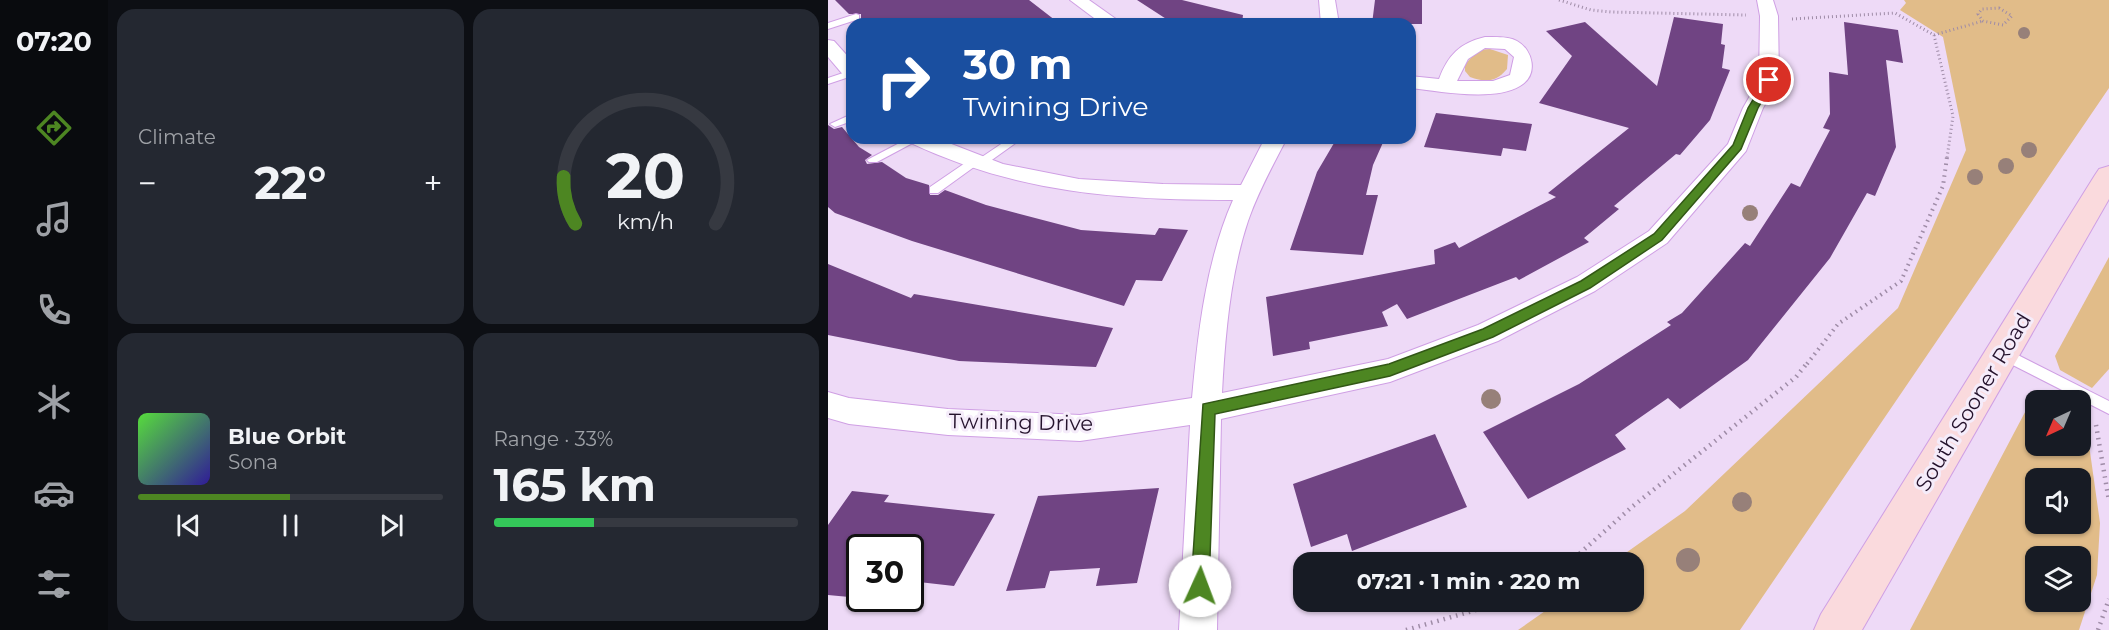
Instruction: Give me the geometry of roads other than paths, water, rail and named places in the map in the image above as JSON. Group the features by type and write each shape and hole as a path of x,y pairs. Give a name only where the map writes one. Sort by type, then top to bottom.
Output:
{"main road":[{"name":"South Sooner Road","path":"1837,630 2109,175"}],"street":[{"path":"1078,0 1105,18"},
{"path":"1327,0 1329,18"},
{"name":"Twining Drive","path":"828,405 849,411 948,422 1080,428 1208,409 1390,370 1488,333 1586,284 1658,237 1738,146 1753,108 1769,80 1766,7"},
{"path":"1416,82 1446,85"},
{"path":"931,144 1004,174 1087,187 1142,193 1247,192"},
{"path":"1198,630 1208,409 1217,305 1233,232 1247,192 1273,144"}],"lane":[{"path":"828,26 846,20"},
{"path":"828,81 845,61"},
{"path":"835,124 846,119"},
{"path":"873,160 906,144"},
{"path":"934,190 1008,144"},
{"path":"2002,353 2105,406"}]}
